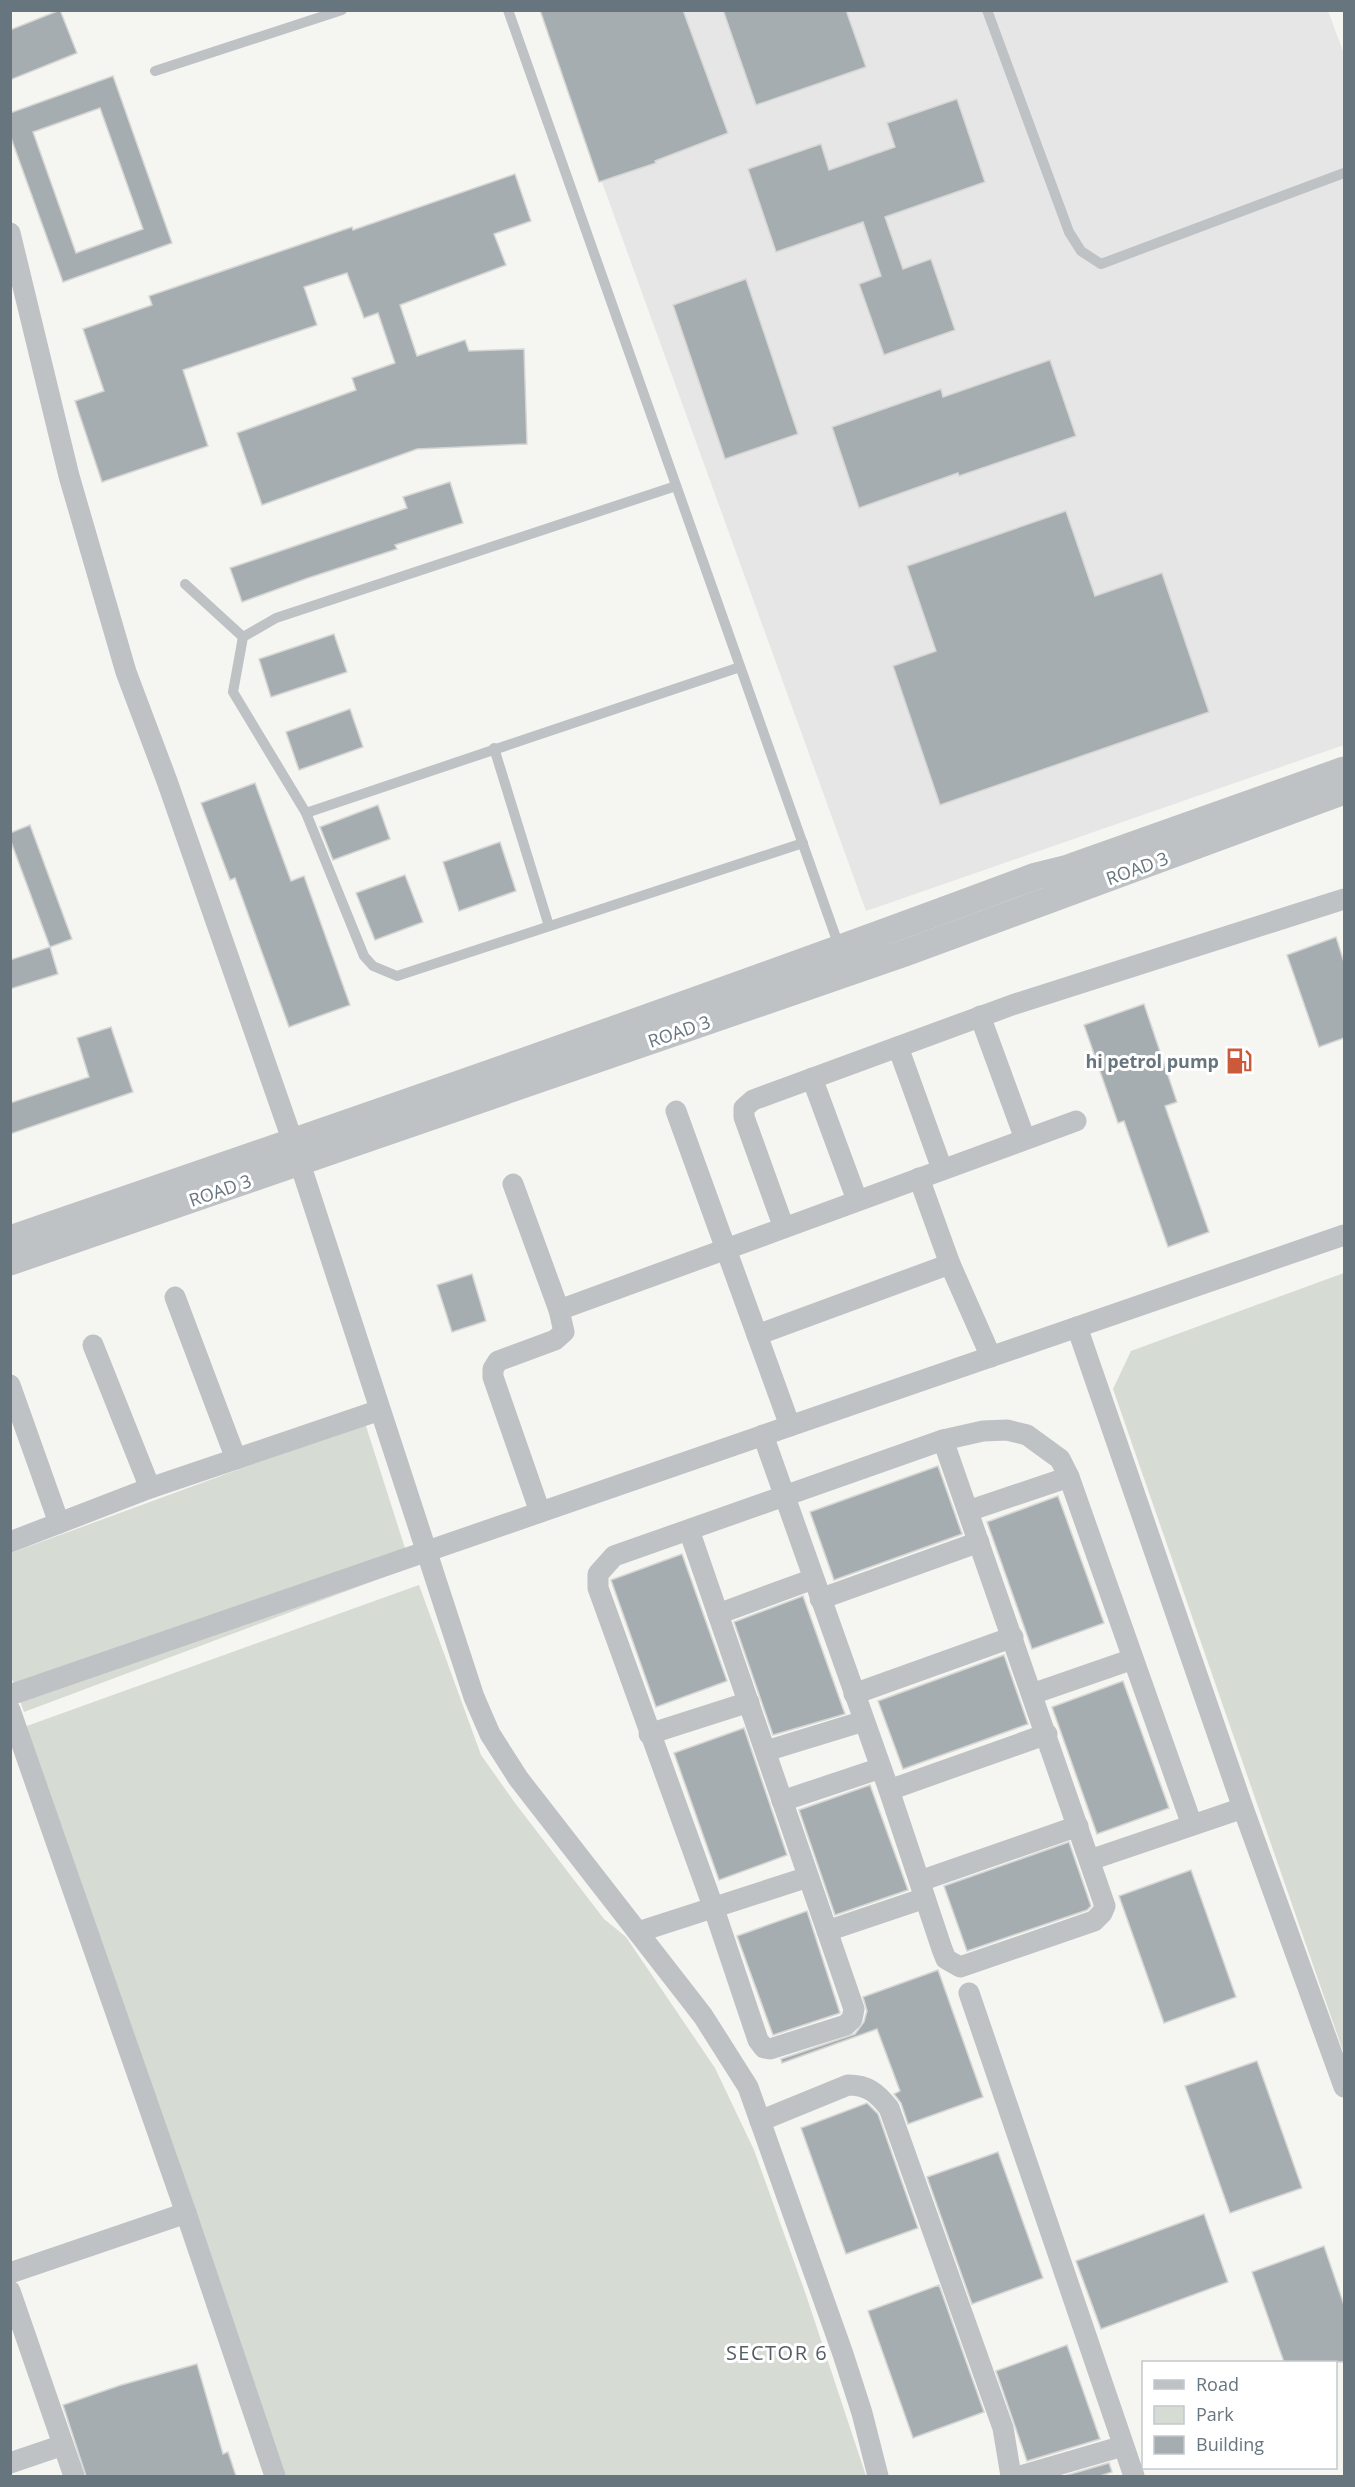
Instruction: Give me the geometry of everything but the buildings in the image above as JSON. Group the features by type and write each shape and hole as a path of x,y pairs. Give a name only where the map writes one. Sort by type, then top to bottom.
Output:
{"street":[{"path":"11,238 69,476 126,672 167,781 296,1152 474,1697 490,1734 518,1778 704,2016 748,2086 856,2393 878,2476"},
{"name":"ROAD 3","path":"845,960 1036,876 1068,868 1344,770"},
{"name":"ROAD 3","path":"10,1262 296,1152 845,960 1028,909 1344,791"},
{"path":"784,1228 744,1118 744,1108 753,1100 980,1016 1344,899"},
{"path":"980,1016 1025,1139"},
{"path":"898,1047 942,1169"},
{"path":"812,1078 857,1200"},
{"path":"676,1111 790,1426"},
{"path":"559,1310 1076,1121"},
{"name":"ROAD 3","path":"10,1239 296,1152"},
{"path":"919,1178 950,1264 991,1357"},
{"path":"513,1184 564,1323 564,1332 555,1340 498,1361 493,1369 493,1377 540,1512"},
{"path":"10,1695 1344,1235"},
{"path":"757,1335 950,1264"},
{"path":"176,1297 236,1459"},
{"path":"1077,1327 1243,1808 1344,2087"},
{"path":"93,1345 150,1488"},
{"path":"10,1385 59,1523"},
{"path":"10,1542 150,1488 380,1410"},
{"path":"689,1530 854,2009 852,2019 846,2025 770,2049 764,2048 758,2040 714,1909 598,1588 598,1574 614,1557 689,1530 944,1440 983,1431 1007,1430 1027,1435 1060,1460 1069,1477 1192,1825"},
{"path":"763,1435 783,1497 889,1790 946,1959 960,1967 1094,1921 1105,1906 944,1440"},
{"path":"968,1511 1069,1477"},
{"path":"820,1599 979,1542"},
{"path":"718,1614 813,1579"},
{"path":"854,1694 1012,1637"},
{"path":"1032,1694 1133,1659"},
{"path":"649,1734 749,1702"},
{"path":"10,1710 186,2213 275,2476"},
{"path":"766,1751 864,1721"},
{"path":"889,1790 1047,1734"},
{"path":"782,1801 881,1768"},
{"path":"1090,1860 1243,1808"},
{"path":"827,1931 1078,1826"},
{"path":"638,1932 808,1877"},
{"path":"969,1993 1134,2476"},
{"path":"760,2121 848,2085 862,2085 877,2093 889,2109 1003,2428 1011,2476"},
{"path":"10,2273 186,2213"},
{"path":"10,2291 74,2476"},
{"path":"10,2463 63,2445"},
{"path":"1020,2476 1123,2446"}],"lane":[{"path":"155,71 342,10"},
{"path":"508,10 845,960"},
{"path":"987,10 1069,232 1081,251 1101,264 1344,173"},
{"path":"676,486 276,618 243,637 233,692 306,813 364,956 374,966 398,976 803,843"},
{"path":"185,584 243,637"},
{"path":"306,813 740,667"},
{"path":"494,748 549,926"}],"shaded area":[{"path":"540,11 1328,11 1344,54 1344,745 866,911"}],"green space":[{"path":"1344,1273 1344,2054 1113,1389 1131,1351"},
{"path":"365,1423 411,1567 24,1712 11,1676 11,1553"},
{"path":"419,1585 481,1755 604,1919 626,1937 715,2068 754,2150 806,2295 866,2476 284,2476 24,1727"}],"place":[{"name":"hi petrol pump","path":"1239,1061"}],"district":[{"name":"SECTOR 6","path":"777,2352"}]}
